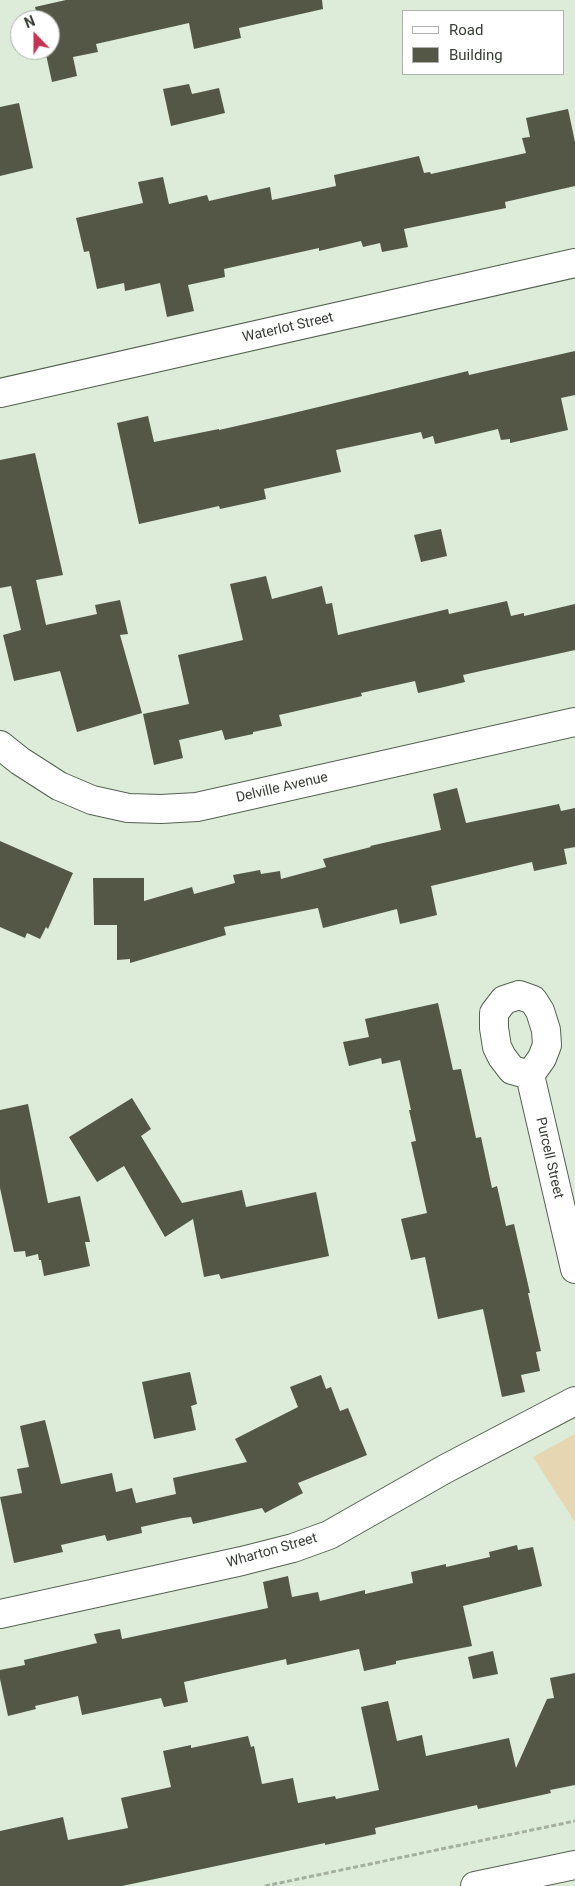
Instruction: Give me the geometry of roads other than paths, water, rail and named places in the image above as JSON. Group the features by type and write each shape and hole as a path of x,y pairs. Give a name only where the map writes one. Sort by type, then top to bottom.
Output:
{"street":[{"name":"Waterlot Street","path":"0,393 575,263"},
{"name":"Delville Avenue","path":"0,745 20,761 59,786 92,800 128,808 197,807 575,722"},
{"name":"Purcell Street","path":"530,1075 575,1269"},
{"name":"Wharton Street","path":"0,1614 242,1561 293,1548 329,1535 444,1469 575,1401"},
{"path":"475,1886 575,1865"}]}
